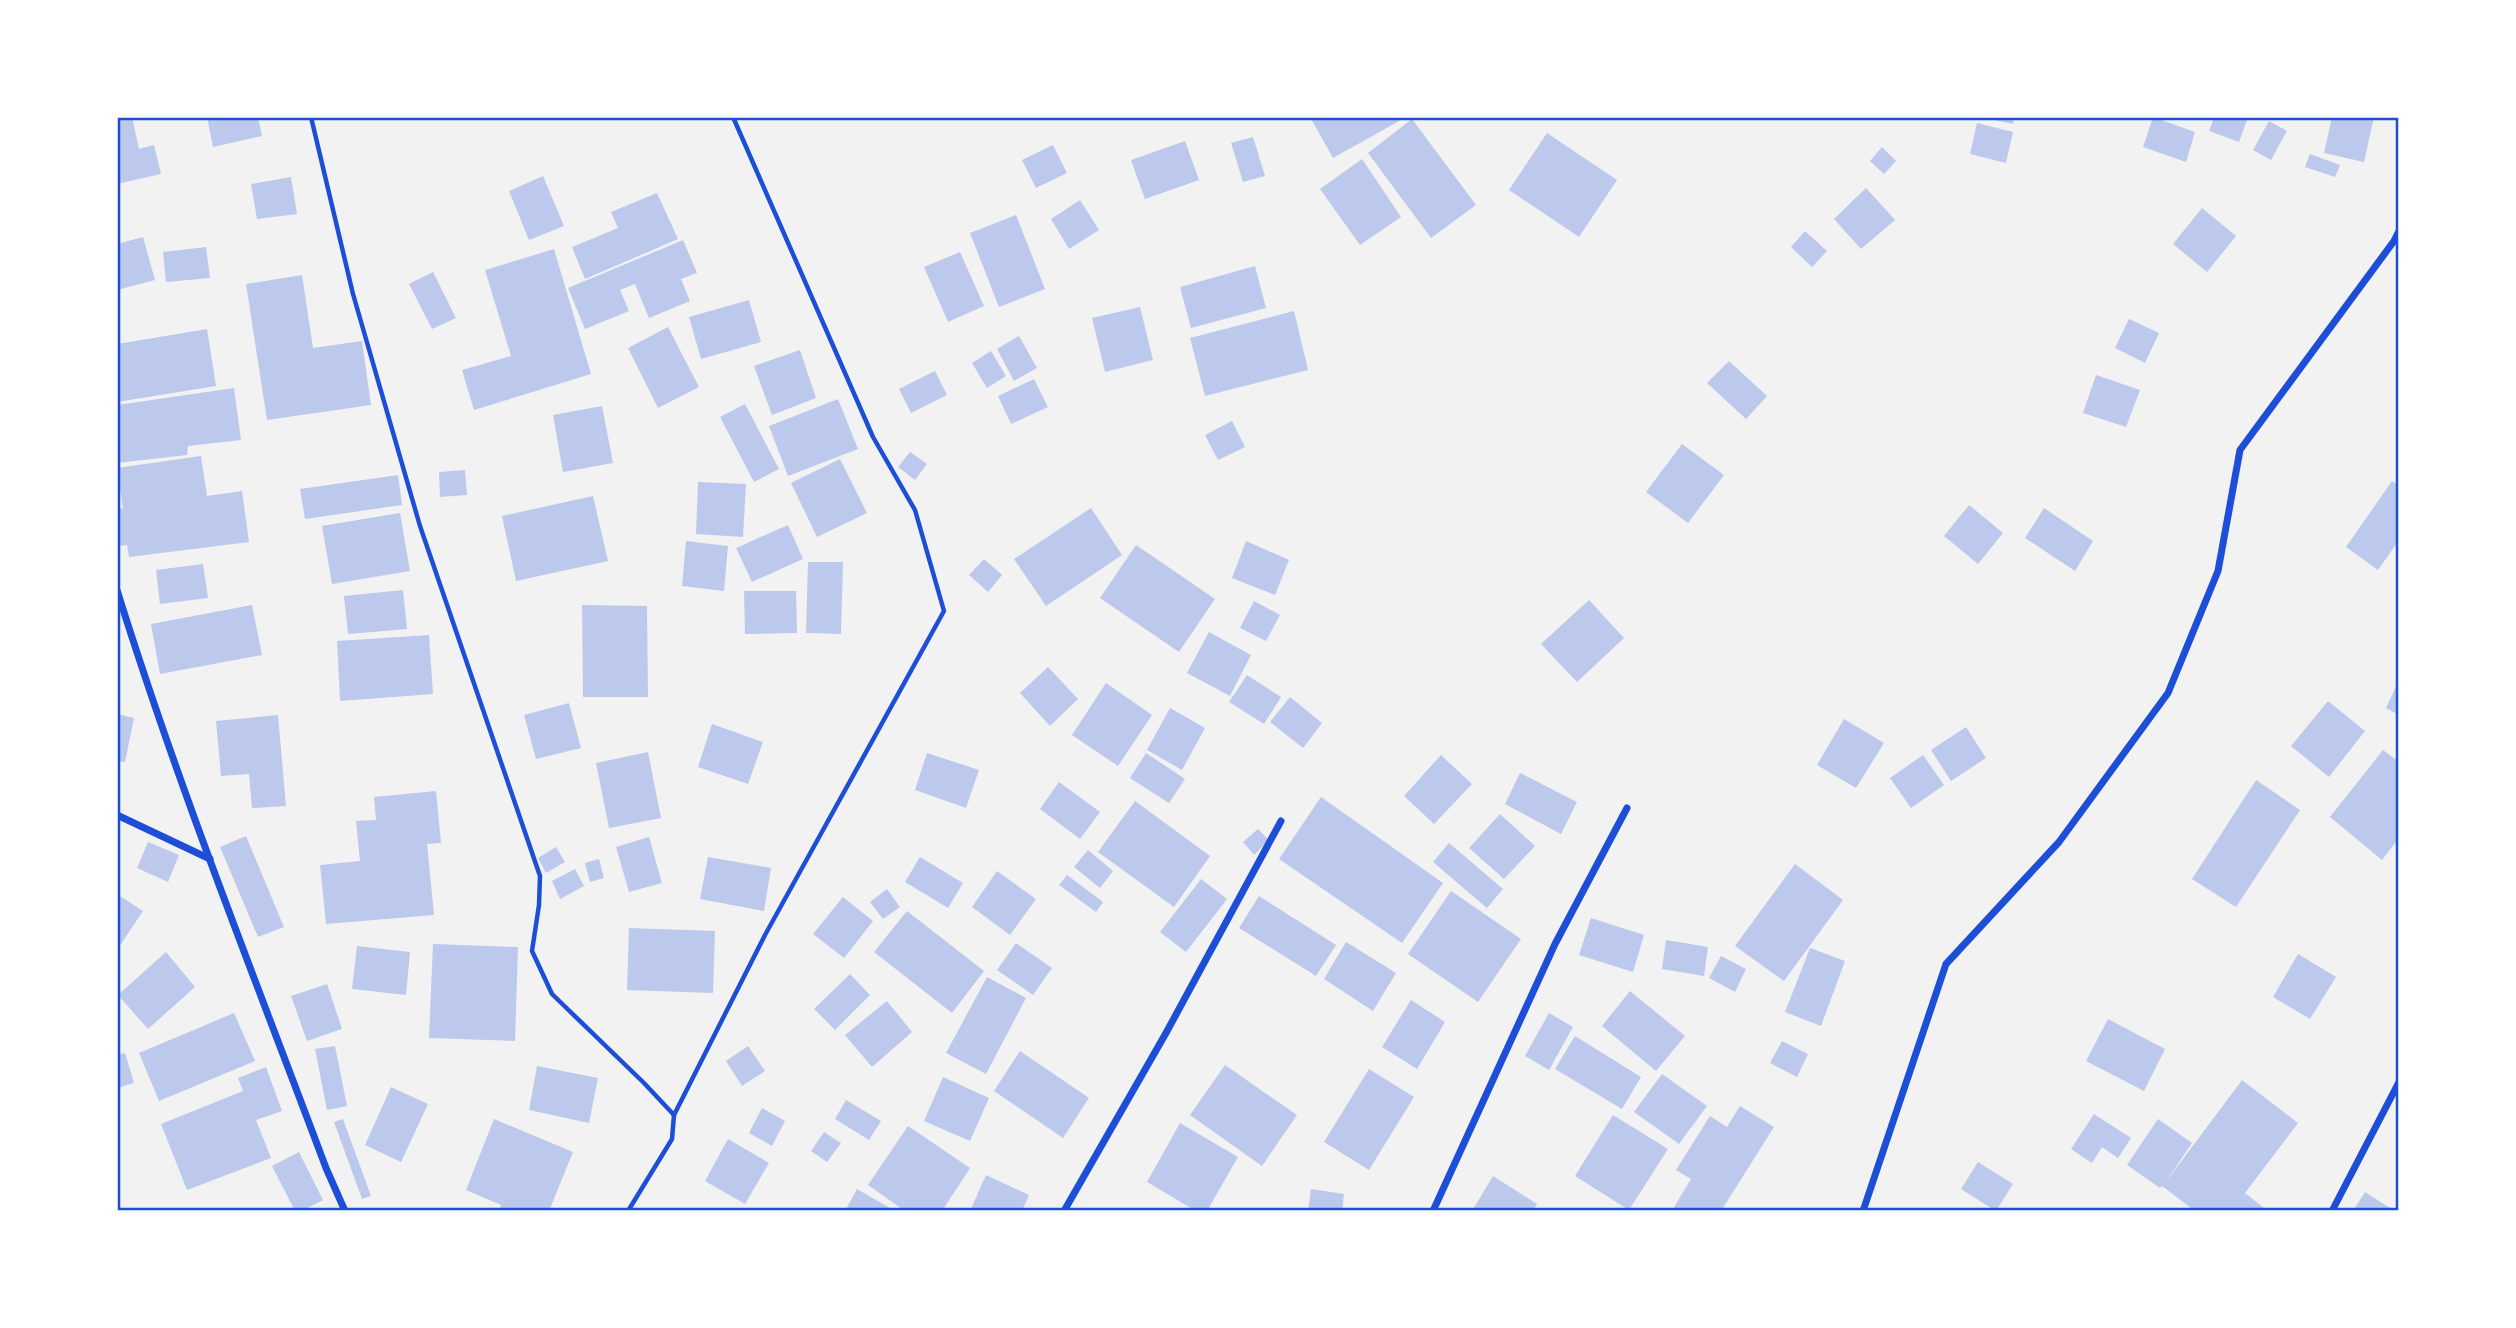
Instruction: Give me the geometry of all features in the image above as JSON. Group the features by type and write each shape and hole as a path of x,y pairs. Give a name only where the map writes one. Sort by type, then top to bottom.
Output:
{"street":[{"path":"1863,1211 1946,964 2059,842 2168,693 2218,571 2240,450 2399,231"},
{"path":"117,590 144,676 210,859 326,1168 345,1211"},
{"path":"1433,1211 1555,944 1627,808"},
{"path":"117,815 210,859"},
{"path":"1064,1211 1166,1033 1281,821"},
{"path":"2332,1211 2399,1082"}],"path":[{"path":"311,117 353,294 420,526 540,876 532,951 552,995 674,1115"},
{"path":"628,1211 672,1139 674,1115 765,934 944,611 915,510 873,437 733,117"}],"building":[{"path":"117,117 132,117 139,149 154,145 161,174 117,184"},
{"path":"207,117 258,117 262,136 213,147"},
{"path":"1310,117 1399,117 1401,120 1333,158"},
{"path":"1980,117 2014,117 2013,124"},
{"path":"2153,117 2195,132 2186,162 2143,147"},
{"path":"2214,117 2248,117 2239,142 2209,131"},
{"path":"2332,117 2374,117 2364,162 2324,153"},
{"path":"1412,119 1476,205 1431,238 1368,153"},
{"path":"2269,121 2287,131 2271,160 2253,150"},
{"path":"1977,123 2013,132 2006,163 1970,154"},
{"path":"1547,133 1617,180 1579,237 1509,190"},
{"path":"1253,137 1265,176 1243,182 1231,143"},
{"path":"1185,141 1199,180 1145,199 1131,160"},
{"path":"1053,145 1067,173 1036,188 1022,160"},
{"path":"1882,147 1896,161 1884,174 1870,161"},
{"path":"2310,154 2340,165 2335,177 2305,167"},
{"path":"1362,159 1401,217 1360,245 1320,189"},
{"path":"543,176 564,226 529,240 509,191"},
{"path":"291,177 297,214 257,219 251,184"},
{"path":"1866,188 1895,220 1861,249 1834,219"},
{"path":"657,193 678,239 585,279 572,247 618,228 611,212"},
{"path":"1080,200 1099,230 1069,249 1051,219"},
{"path":"2202,208 2236,236 2207,272 2173,244"},
{"path":"1016,215 1045,289 999,307 970,233"},
{"path":"1805,231 1827,251 1812,267 1791,247"},
{"path":"143,237 155,280 117,290 117,244"},
{"path":"683,240 697,273 681,279 690,301 649,318 635,284 620,290 629,311 585,329 568,288"},
{"path":"206,247 210,278 166,282 163,252"},
{"path":"554,249 591,374 474,410 462,370 511,356 485,270"},
{"path":"960,252 984,306 948,322 924,267"},
{"path":"1255,266 1266,308 1191,328 1180,287"},
{"path":"433,272 456,318 432,329 409,284"},
{"path":"302,275 313,348 362,341 371,405 267,420 246,284"},
{"path":"749,300 761,342 701,359 689,317"},
{"path":"1140,307 1153,360 1105,372 1092,318"},
{"path":"1294,311 1308,370 1205,396 1190,338"},
{"path":"2129,319 2159,333 2145,363 2115,348"},
{"path":"668,327 699,387 658,408 628,348"},
{"path":"207,329 216,386 117,402 117,344"},
{"path":"1019,336 1037,368 1014,381 997,349"},
{"path":"800,350 816,398 772,415 754,366"},
{"path":"991,351 1006,376 987,388 972,363"},
{"path":"1729,361 1767,396 1746,419 1707,383"},
{"path":"935,371 947,395 911,413 899,389"},
{"path":"2096,375 2140,390 2126,427 2083,413"},
{"path":"1034,379 1048,407 1011,424 998,396"},
{"path":"234,388 241,440 188,446 187,455 117,463 117,405"},
{"path":"838,399 858,449 788,476 769,426"},
{"path":"745,404 779,469 754,482 720,417"},
{"path":"602,406 613,463 563,472 553,415"},
{"path":"1232,421 1245,447 1218,460 1205,435"},
{"path":"1682,444 1724,475 1688,523 1646,492"},
{"path":"910,452 927,464 915,480 898,467"},
{"path":"201,456 207,496 242,491 249,542 129,557 127,545 117,546 117,507 123,509 117,468"},
{"path":"840,459 867,513 817,537 791,483"},
{"path":"465,470 467,495 440,497 439,472"},
{"path":"398,475 402,505 305,519 300,489"},
{"path":"2392,481 2399,486 2399,540 2378,570 2346,547"},
{"path":"698,482 746,484 743,537 696,534"},
{"path":"593,496 608,561 516,581 502,516"},
{"path":"1969,505 2003,533 1978,564 1944,536"},
{"path":"1091,508 1122,555 1046,606 1014,559"},
{"path":"2044,508 2093,541 2075,571 2025,538"},
{"path":"400,513 410,571 332,584 322,526"},
{"path":"788,525 803,559 752,582 736,548"},
{"path":"686,541 728,546 724,591 682,586"},
{"path":"1246,541 1289,560 1275,595 1232,578"},
{"path":"1136,545 1215,599 1179,652 1100,598"},
{"path":"984,559 1002,575 988,592 969,575"},
{"path":"808,562 843,562 841,634 806,633"},
{"path":"203,564 208,598 160,604 156,570"},
{"path":"403,590 407,629 348,634 344,596"},
{"path":"744,591 796,591 797,633 745,634"},
{"path":"1589,600 1624,638 1577,682 1541,644"},
{"path":"1254,601 1280,615 1266,641 1240,628"},
{"path":"252,605 262,655 160,674 151,624"},
{"path":"582,605 647,606 648,697 583,697"},
{"path":"1209,632 1251,655 1230,696 1187,673"},
{"path":"429,635 433,694 340,701 337,641"},
{"path":"1048,667 1078,699 1050,726 1020,693"},
{"path":"1247,675 1281,697 1264,724 1229,702"},
{"path":"2399,680 2399,715 2386,708"},
{"path":"1106,683 1152,715 1118,766 1072,735"},
{"path":"1290,697 1322,723 1303,748 1270,722"},
{"path":"2328,701 2365,731 2329,777 2291,746"},
{"path":"569,703 581,748 536,759 524,715"},
{"path":"1170,708 1205,728 1182,770 1147,750"},
{"path":"117,714 134,718 125,762 117,761"},
{"path":"278,715 286,806 252,808 249,774 221,776 216,721"},
{"path":"1844,719 1884,743 1856,788 1817,765"},
{"path":"712,724 763,742 748,784 698,767"},
{"path":"1966,727 1986,758 1951,781 1931,750"},
{"path":"2383,750 2399,762 2399,838 2382,860 2330,817"},
{"path":"648,752 661,818 609,828 596,763"},
{"path":"927,753 979,770 966,808 915,790"},
{"path":"1146,753 1185,779 1169,803 1130,778"},
{"path":"1441,755 1472,784 1434,824 1404,796"},
{"path":"1923,755 1944,785 1911,808 1890,778"},
{"path":"1520,773 1577,802 1561,834 1505,804"},
{"path":"2256,780 2300,810 2236,907 2192,879"},
{"path":"1059,782 1100,812 1080,839 1040,809"},
{"path":"436,791 441,843 427,844 434,915 326,924 320,865 360,861 356,821 376,820 374,797"},
{"path":"1321,797 1443,883 1402,943 1279,859"},
{"path":"1135,801 1210,856 1174,907 1098,852"},
{"path":"1500,814 1535,846 1504,879 1469,848"},
{"path":"1258,829 1269,840 1254,855 1243,842"},
{"path":"246,836 284,927 258,937 220,847"},
{"path":"649,837 662,883 629,892 616,847"},
{"path":"148,842 179,855 168,882 137,868"},
{"path":"1449,843 1503,889 1487,908 1433,862"},
{"path":"556,847 565,862 546,873 538,858"},
{"path":"1088,850 1113,871 1100,888 1074,867"},
{"path":"708,857 771,868 764,911 700,899"},
{"path":"920,857 963,883 948,908 905,882"},
{"path":"599,859 604,878 590,882 585,863"},
{"path":"1795,864 1843,900 1784,981 1735,946"},
{"path":"575,869 584,886 560,899 552,881"},
{"path":"997,871 1036,899 1010,935 972,907"},
{"path":"1067,875 1103,902 1096,912 1059,885"},
{"path":"1201,879 1227,899 1186,952 1160,932"},
{"path":"887,889 900,907 883,919 870,902"},
{"path":"1451,891 1521,939 1478,1002 1408,954"},
{"path":"117,894 143,911 117,950"},
{"path":"1259,896 1336,945 1316,976 1239,928"},
{"path":"843,897 873,921 844,958 813,934"},
{"path":"907,911 984,971 952,1013 874,952"},
{"path":"1591,918 1644,935 1633,972 1579,955"},
{"path":"629,928 715,931 713,993 627,990"},
{"path":"1666,940 1708,947 1704,976 1662,969"},
{"path":"1346,942 1396,973 1373,1011 1324,979"},
{"path":"1016,943 1052,968 1033,995 997,970"},
{"path":"433,944 518,947 515,1041 429,1038"},
{"path":"357,946 410,952 406,995 352,989"},
{"path":"1810,948 1845,961 1821,1026 1785,1012"},
{"path":"166,952 195,987 148,1029 118,995"},
{"path":"2298,954 2336,977 2310,1019 2273,997"},
{"path":"1721,956 1746,969 1735,992 1709,978"},
{"path":"850,974 870,995 835,1030 814,1009"},
{"path":"987,977 1026,998 986,1074 946,1053"},
{"path":"327,984 342,1029 307,1041 291,996"},
{"path":"1630,991 1685,1036 1656,1071 1602,1026"},
{"path":"1411,1000 1445,1022 1417,1069 1382,1047"},
{"path":"887,1001 912,1032 872,1067 845,1035"},
{"path":"234,1013 255,1061 159,1101 139,1053"},
{"path":"1549,1013 1573,1027 1549,1070 1525,1056"},
{"path":"2108,1019 2165,1049 2144,1091 2086,1061"},
{"path":"1575,1036 1641,1077 1622,1109 1555,1069"},
{"path":"1782,1041 1808,1054 1797,1077 1770,1063"},
{"path":"335,1046 347,1106 327,1110 315,1049"},
{"path":"748,1046 765,1071 742,1086 726,1061"},
{"path":"1020,1051 1089,1098 1063,1138 994,1091"},
{"path":"125,1053 134,1083 117,1088 117,1055"},
{"path":"1225,1065 1297,1115 1262,1166 1190,1115"},
{"path":"537,1066 598,1078 589,1123 529,1110"},
{"path":"266,1067 282,1111 256,1120 271,1158 187,1190 161,1124 243,1091 238,1078"},
{"path":"1369,1069 1414,1097 1369,1170 1324,1142"},
{"path":"1662,1074 1707,1106 1679,1144 1634,1112"},
{"path":"943,1077 989,1098 970,1141 924,1121"},
{"path":"2242,1080 2298,1123 2245,1193 2268,1211 2195,1211 2162,1186 2160,1188 2127,1165 2158,1119 2192,1143 2165,1183"},
{"path":"391,1087 428,1104 401,1162 365,1145"},
{"path":"846,1100 881,1121 869,1140 835,1119"},
{"path":"1740,1106 1774,1127 1721,1211 1679,1211 1674,1207 1691,1179 1676,1170 1710,1116 1727,1127"},
{"path":"762,1108 785,1121 772,1146 749,1133"},
{"path":"2094,1114 2131,1138 2118,1158 2102,1147 2092,1163 2071,1149"},
{"path":"1613,1115 1668,1149 1629,1210 1575,1176"},
{"path":"343,1119 371,1196 362,1199 334,1122"},
{"path":"494,1119 573,1152 549,1211 499,1211 501,1205 466,1190"},
{"path":"1180,1123 1238,1157 1207,1211 1196,1211 1147,1182"},
{"path":"908,1126 970,1168 942,1211 905,1211 868,1185"},
{"path":"824,1132 841,1143 827,1162 811,1151"},
{"path":"728,1139 769,1163 745,1204 705,1181"},
{"path":"299,1152 323,1200 302,1211 295,1211 272,1166"},
{"path":"1978,1162 2013,1184 1996,1211 1961,1189"},
{"path":"986,1175 1029,1195 1022,1211 970,1211"},
{"path":"1493,1176 1537,1204 1533,1211 1472,1211"},
{"path":"857,1189 895,1211 845,1211"},
{"path":"1311,1189 1344,1194 1342,1211 1308,1211"},
{"path":"2365,1192 2395,1211 2353,1211"}]}
